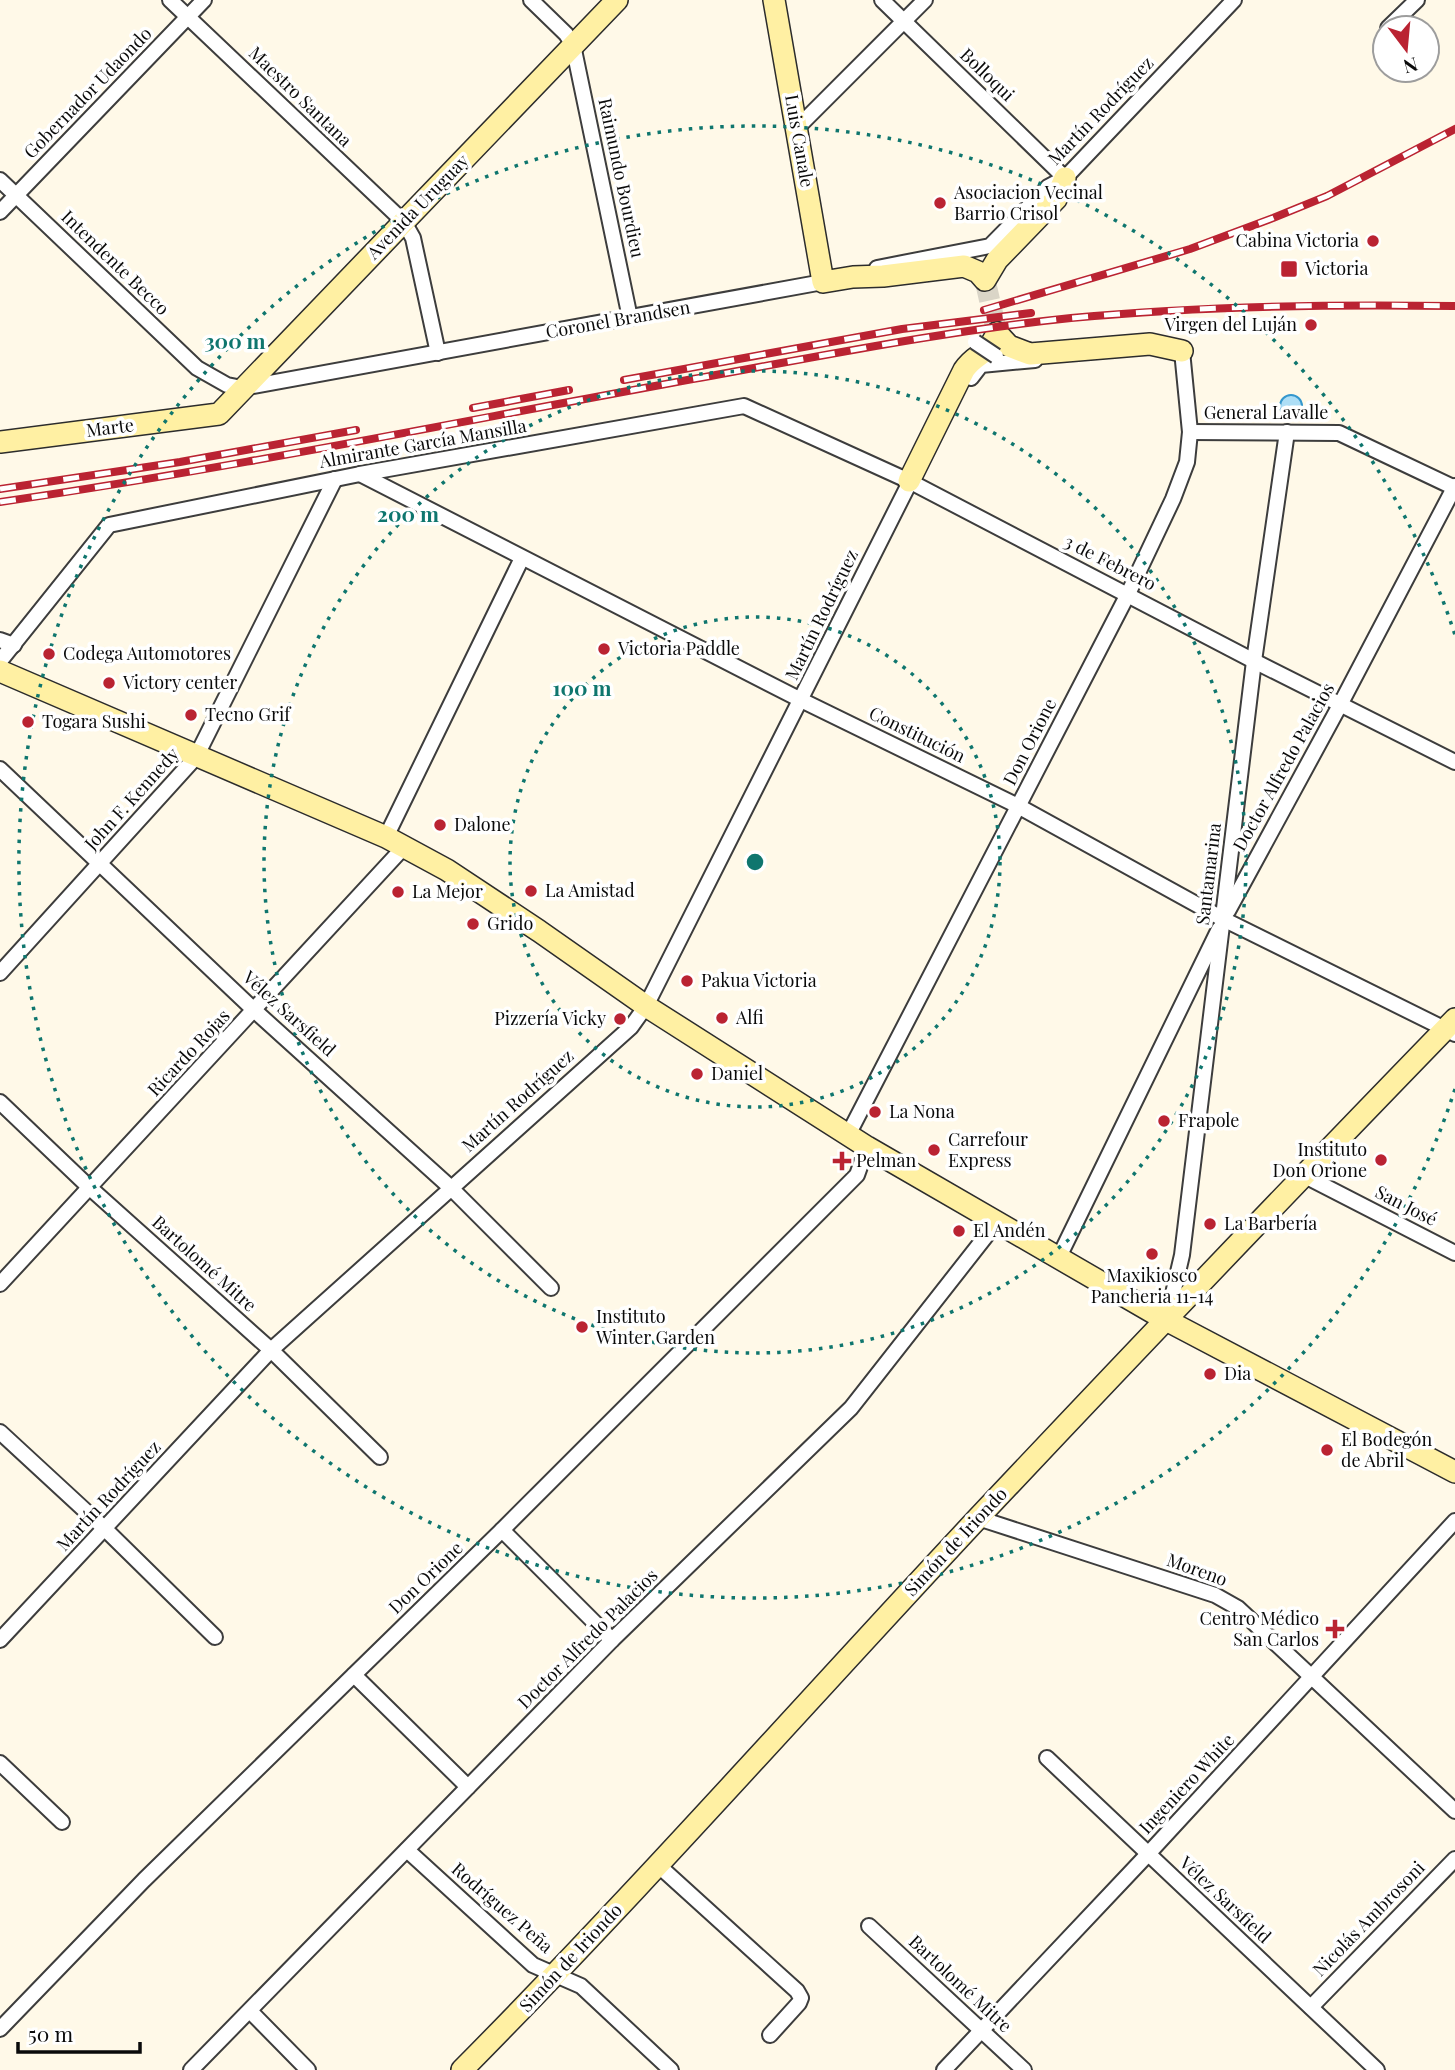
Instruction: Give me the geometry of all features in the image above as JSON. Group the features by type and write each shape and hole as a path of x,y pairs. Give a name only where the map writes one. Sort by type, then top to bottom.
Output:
{"street":[{"name":"Maestro Santana","path":"170,0 404,222"},
{"name":"Gobernador Udaondo","path":"0,212 204,0"},
{"path":"531,0 566,34 573,45"},
{"name":"Avenida Uruguay","path":"219,414 617,0"},
{"name":"Luis Canale","path":"774,0 823,282"},
{"name":"Bolloqui","path":"882,0 1065,178"},
{"path":"797,128 925,0"},
{"name":"Martín Rodríguez","path":"992,245 1048,187 1065,178 1234,0"},
{"path":"1402,14 1417,0"},
{"name":"Raimundo Bourdieu","path":"573,45 630,318"},
{"path":"853,277 964,266 978,272 985,280 996,260 1055,199 1065,178"},
{"name":"Intendente Becco","path":"0,180 197,368 227,386 242,388"},
{"path":"404,222 413,238 438,353"},
{"name":"Coronel Brandsen","path":"242,388 853,277 881,266 992,245"},
{"path":"909,481 968,363 989,350 997,333 1009,346 1030,355 1150,344 1182,351"},
{"name":"Martín Rodríguez","path":"909,481 911,456 968,349 975,342 1000,359"},
{"path":"1000,359 1182,351"},
{"name":"Don Orione","path":"848,1135 1128,594 1187,462 1190,432 1182,351"},
{"name":"Martín Rodríguez","path":"0,1640 271,1350 631,1027 646,1006 909,481 926,462 976,370 981,365 1000,359"},
{"name":"3 de Febrero","path":"744,406 909,481 1254,661 1455,762"},
{"name":"Almirante García Mansilla","path":"7,643 109,525 360,474 744,406"},
{"name":"Marte","path":"0,442 219,414"},
{"name":"General Lavalle","path":"1190,432 1339,432 1455,487"},
{"name":"Santamarina","path":"1167,1320 1182,1255 1254,661 1287,432"},
{"name":"Constitución","path":"360,474 801,700 1018,806 1223,919 1452,1027"},
{"name":"John F. Kennedy","path":"0,973 196,757 335,479"},
{"name":"Doctor Alfredo Palacios","path":"1059,1257 1223,919 1455,487"},
{"name":"Ricardo Rojas","path":"0,1284 254,1010 395,842 522,558"},
{"path":"0,661 7,643"},
{"path":"0,671 395,842 447,870 646,1006 867,1147 1167,1320 1455,1472"},
{"name":"Vélez Sarsfield","path":"0,769 254,1010 450,1187 551,1288"},
{"name":"Simón de Iriondo","path":"462,2070 555,1976 978,1518 1303,1175 1452,1027"},
{"name":"Bartolomé Mitre","path":"0,1102 89,1187 271,1350 380,1457"},
{"name":"Don Orione","path":"0,2029 144,1880 502,1530 857,1175 867,1147"},
{"name":"San José","path":"1303,1175 1455,1253"},
{"name":"Doctor Alfredo Palacios","path":"191,2070 612,1640 851,1408 997,1222"},
{"path":"0,1432 104,1528 215,1637"},
{"name":"Moreno","path":"978,1518 1215,1595 1238,1608 1455,1811"},
{"name":"Ingeniero White","path":"944,2070 1148,1854 1455,1521"},
{"path":"502,1530 612,1640"},
{"path":"354,1675 468,1787"},
{"name":"Vélez Sarsfield","path":"1047,1758 1377,2070"},
{"path":"0,1763 62,1822"},
{"name":"Rodríguez Peña","path":"407,1850 533,1965 581,1986 671,2070"},
{"name":"Nicolás Ambrosoni","path":"1311,2007 1455,1859"},
{"path":"658,1865 797,1991 801,1998 799,2003 770,2035"},
{"name":"Bartolomé Mitre","path":"869,1926 1024,2070"},
{"path":"250,2011 308,2070"}],"water":[{"path":"1291,395 1299,398 1302,406 1299,414 1291,417 1283,414 1280,406 1283,398"}],"tunnel":[{"path":"985,280 997,333"}],"railway":[{"path":"984,310 1190,249 1273,218 1327,196 1455,129"},
{"path":"0,502 271,457 808,358 983,329 1071,318 1215,308 1455,306"},
{"path":"624,380 902,329 1031,313"},
{"path":"473,408 569,390"},
{"path":"0,489 180,462 356,430"}],"place":[{"name":"Asociacion Vecinal Barrio Crisol","path":"940,203"},
{"name":"Cabina Victoria","path":"1373,241"},
{"name":"Victoria","path":"1289,269"},
{"name":"Virgen del Luján","path":"1311,325"},
{"name":"Victoria Paddle","path":"604,649"},
{"name":"Codega Automotores","path":"49,654"},
{"name":"Victory center","path":"109,683"},
{"name":"Tecno Grif","path":"191,715"},
{"name":"Togara Sushi","path":"28,722"},
{"name":"Dalone","path":"440,825"},
{"name":"La Amistad","path":"531,891"},
{"name":"La Mejor","path":"398,892"},
{"name":"Grido","path":"473,924"},
{"name":"Pakua Victoria","path":"687,981"},
{"name":"Alfi","path":"722,1018"},
{"name":"Pizzería Vicky","path":"620,1019"},
{"name":"Daniel","path":"697,1074"},
{"name":"La Nona","path":"875,1112"},
{"name":"Frapole","path":"1164,1121"},
{"name":"Carrefour Express","path":"934,1150"},
{"name":"Instituto Don Orione","path":"1381,1160"},
{"name":"Pelman","path":"842,1161"},
{"name":"La Barbería","path":"1210,1224"},
{"name":"El Andén","path":"959,1231"},
{"name":"Maxikiosco Pancheria 11-14","path":"1152,1254"},
{"name":"Instituto Winter Garden","path":"582,1327"},
{"name":"Dia","path":"1210,1374"},
{"name":"El Bodegón de Abril","path":"1327,1450"},
{"name":"Centro Médico San Carlos","path":"1335,1629"}]}
